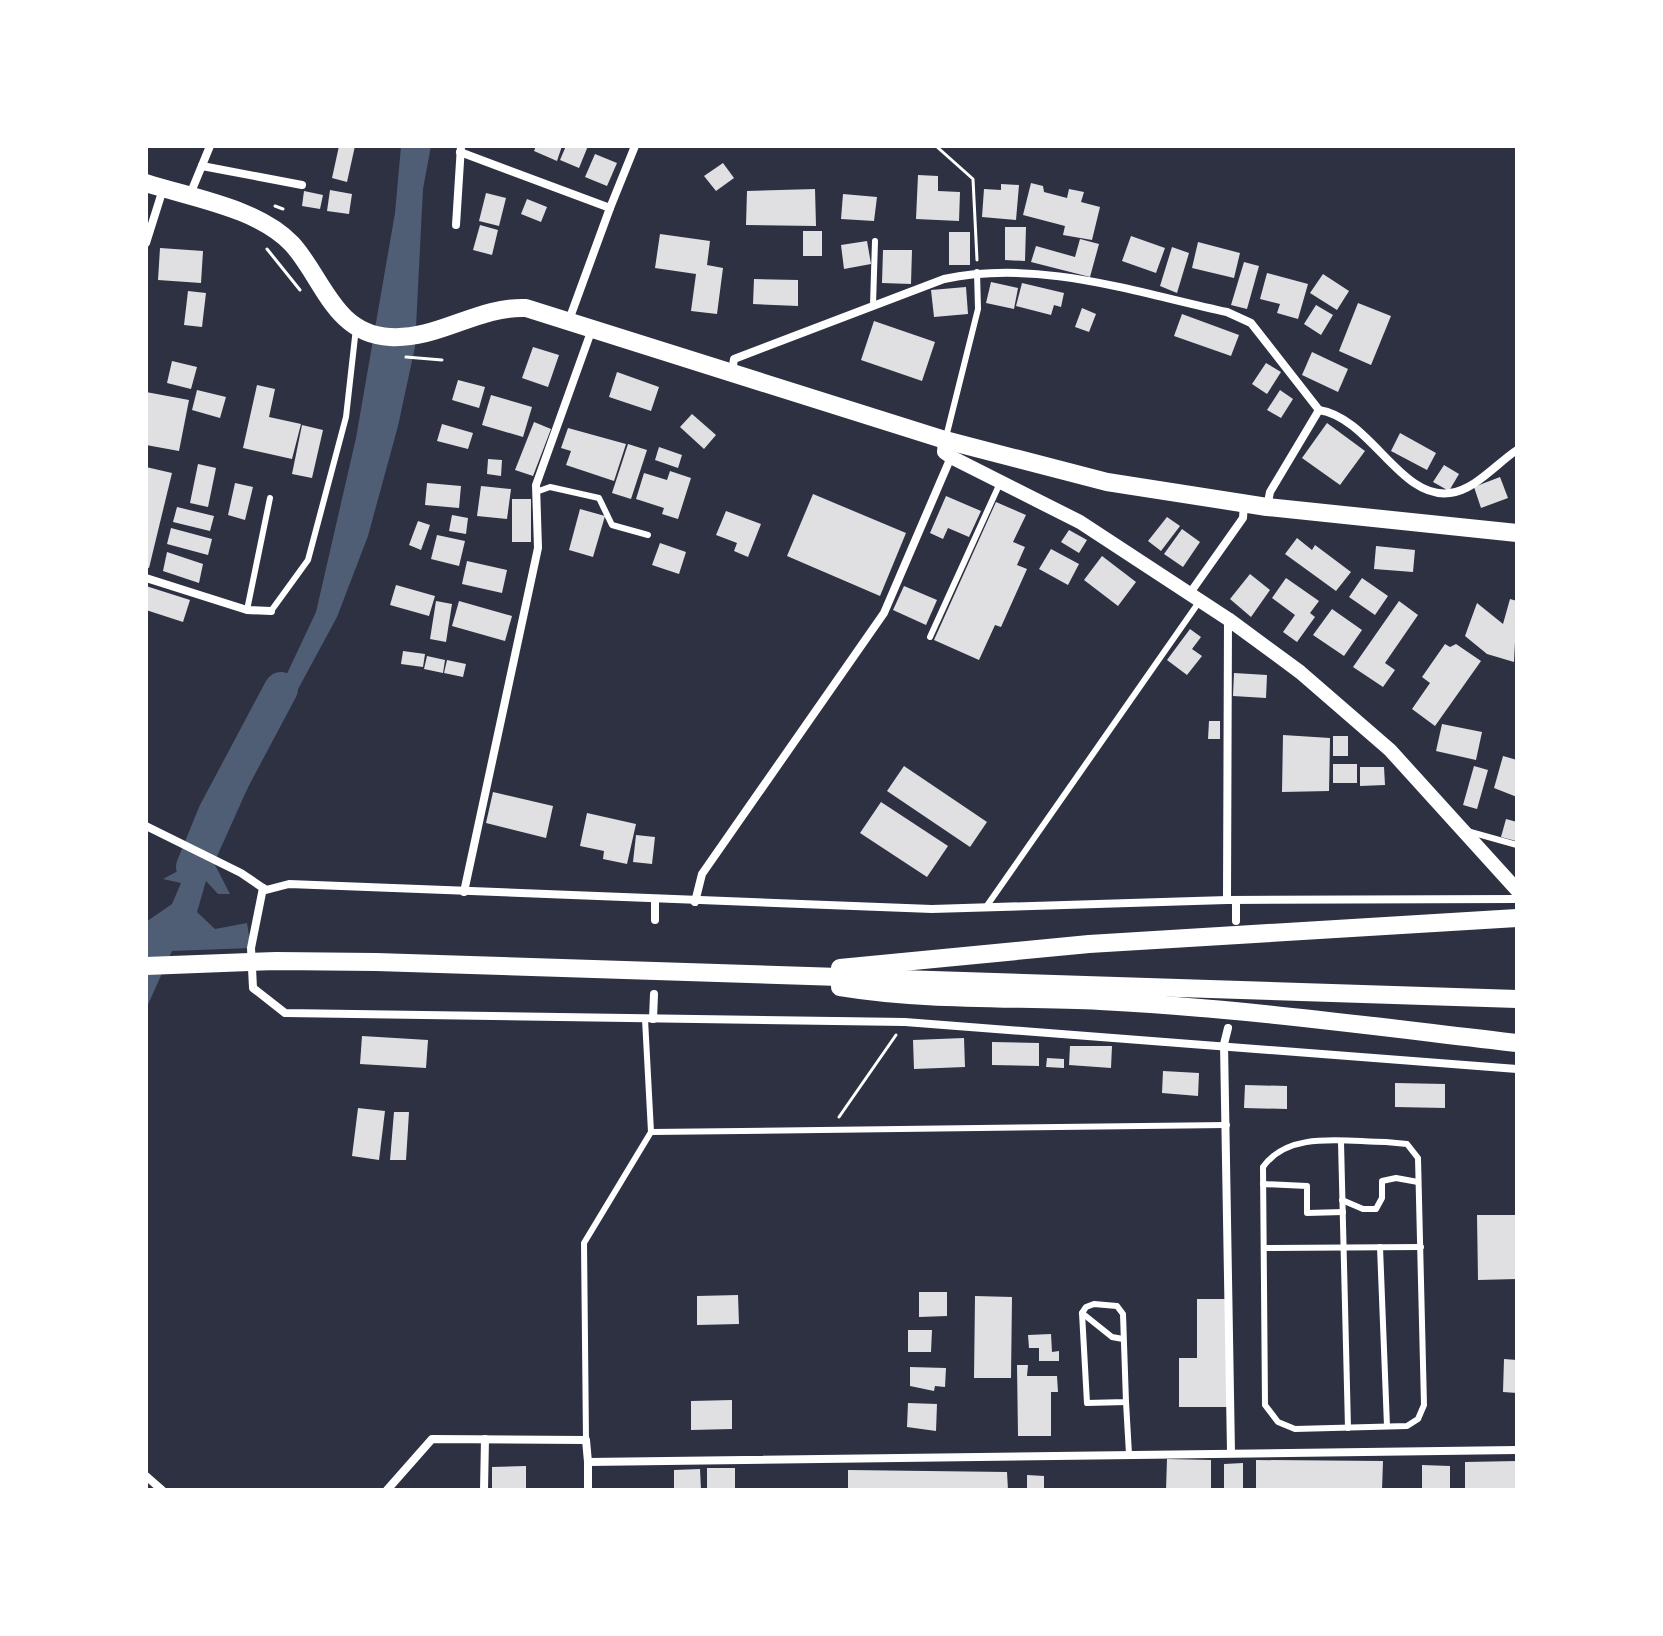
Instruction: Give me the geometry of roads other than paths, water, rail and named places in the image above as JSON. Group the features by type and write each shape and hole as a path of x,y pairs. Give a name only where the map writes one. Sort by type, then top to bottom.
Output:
{"main road":[{"path":"154,186 227,207 256,219 291,244 336,311 358,327 388,337 423,335 506,307 526,308 732,373 948,449 1107,482 1244,504 1517,533"},
{"path":"766,975 1089,944 1517,918"},
{"path":"146,966 276,961 1517,999"},
{"path":"766,975 881,994 1102,1001 1268,1013 1517,1043"}],"street":[{"path":"188,198 210,146"},
{"path":"569,320 635,146"},
{"path":"456,225 460,149 610,208"},
{"path":"202,166 302,185"},
{"path":"146,243 154,186"},
{"path":"732,373 734,359 944,279 977,272 1037,272 1227,312 1251,323 1319,410 1345,418 1363,432 1391,464 1424,489 1450,494 1466,488 1517,450"},
{"path":"464,892 538,548 536,492 592,328"},
{"path":"1267,507 1270,492 1319,410"},
{"path":"695,902 702,874 884,613 948,449 1000,483 1080,522 1195,596 1343,707 1390,750 1517,890"},
{"path":"1195,596 1243,518 1244,504"},
{"path":"146,578 247,610 271,611"},
{"path":"1228,619 1231,900 1236,921"},
{"path":"146,826 241,873 263,888 289,884 655,901 986,907 1231,900 1517,899"},
{"path":"263,888 251,948 253,988 285,1013 905,1022 1224,1044 1517,1069"},
{"path":"655,901 655,920"},
{"path":"649,1019 654,994"},
{"path":"1228,1028 1224,1044 1228,1125 1231,1452"},
{"path":"387,1490 432,1439 586,1440 588,1490"},
{"path":"484,1490 485,1439"},
{"path":"588,1462 1517,1450"},
{"path":"146,1476 162,1490"}],"lane":[{"path":"873,305 875,241"},
{"path":"948,449 978,309 977,272"},
{"path":"271,611 308,560 346,417 358,327"},
{"path":"930,637 1000,483"},
{"path":"536,492 550,487 599,498 612,525 648,535"},
{"path":"247,610 270,498"},
{"path":"986,907 1195,596"},
{"path":"1464,830 1517,845"},
{"path":"586,1440 584,1243 651,1132 649,1019"},
{"path":"651,1132 1228,1125"},
{"path":"1341,1142 1348,1428"},
{"path":"1289,1144 1407,1144 1418,1158 1418,1182 1424,1405 1418,1419 1407,1426 1348,1428 1295,1429 1278,1422 1265,1405 1263,1167 1271,1156 1289,1144"},
{"path":"1342,1200 1363,1209 1376,1209 1382,1198 1382,1181 1396,1178 1418,1182"},
{"path":"1263,1184 1307,1186 1307,1213 1343,1212"},
{"path":"1380,1247 1387,1426"},
{"path":"1264,1248 1421,1247"},
{"path":"1126,1402 1087,1403 1082,1313 1094,1304 1117,1306 1123,1314 1129,1454"},
{"path":"1082,1313 1112,1337 1123,1339"}],"water":[{"path":"401,146 431,146 423,189 415,347 398,426 368,536 337,617 263,754 214,863 230,894 218,894 206,881 197,912 215,929 247,923 251,948 172,951 146,1009 146,922 172,904 181,883 163,879 189,865 260,731 316,612 356,438 395,213"}],"waterway":[{"path":"193,867 215,813 281,689"}]}
